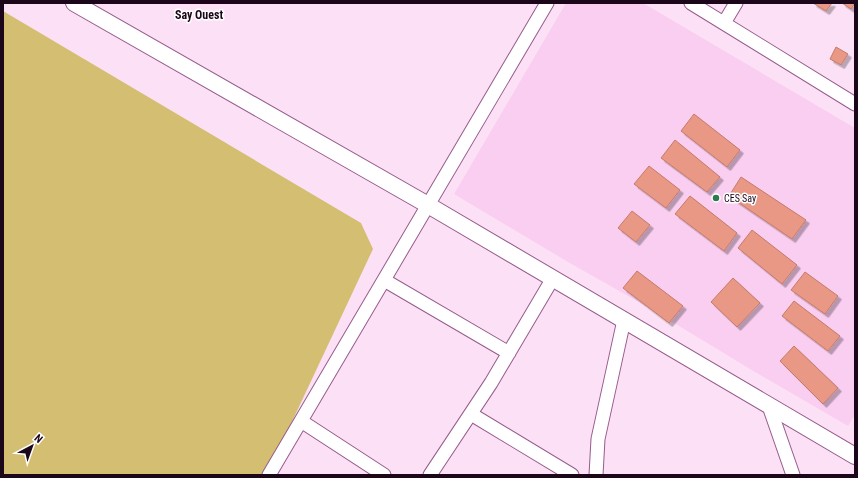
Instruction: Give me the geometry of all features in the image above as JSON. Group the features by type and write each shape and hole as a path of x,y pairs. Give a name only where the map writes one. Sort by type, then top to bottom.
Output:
{"street":[{"path":"74,3 428,205 769,406 853,452"},
{"path":"269,475 547,3"},
{"path":"691,3 855,104"},
{"path":"724,23 736,3"},
{"path":"430,475 491,383 553,278"},
{"path":"384,280 509,353"},
{"path":"596,475 598,439 624,320"},
{"path":"769,406 793,475"},
{"path":"471,414 572,475"},
{"path":"301,422 384,475"}],"shaded area":[{"path":"566,3 643,3 855,128 855,415 848,426 454,194"},
{"path":"3,11 361,223 373,249 267,475 3,475"}],"building":[{"path":"813,3 832,3 826,11"},
{"path":"842,3 855,3 851,9"},
{"path":"836,47 848,54 841,65 830,59"},
{"path":"694,114 740,150 727,167 681,131"},
{"path":"675,140 720,177 707,192 661,158"},
{"path":"649,166 680,190 666,208 634,184"},
{"path":"741,177 806,220 792,239 729,196"},
{"path":"690,196 737,233 724,251 675,214"},
{"path":"632,211 650,225 636,242 618,228"},
{"path":"752,230 797,265 782,284 738,248"},
{"path":"637,271 683,306 669,323 623,288"},
{"path":"805,272 838,296 825,314 791,290"},
{"path":"733,278 760,303 737,327 711,302"},
{"path":"794,301 840,336 828,351 782,316"},
{"path":"794,346 838,388 823,404 780,361"}],"place":[{"name":"CES Say","path":"716,198"}],"district":[{"name":"Say Ouest","path":"199,15"}]}
